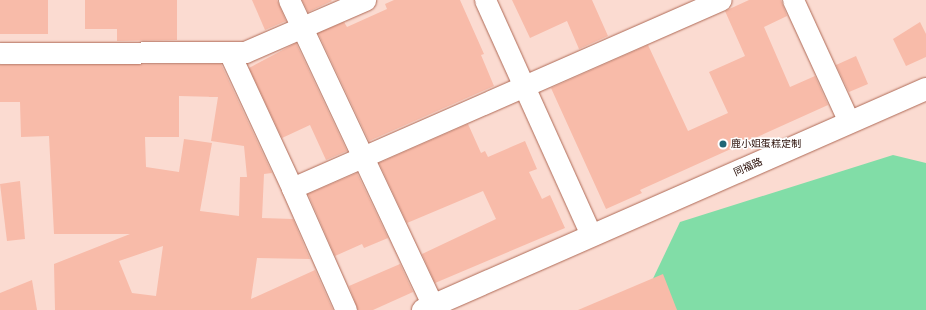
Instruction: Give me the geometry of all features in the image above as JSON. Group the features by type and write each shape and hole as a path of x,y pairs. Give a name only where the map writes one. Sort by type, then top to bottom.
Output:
{"street":[{"path":"289,0 362,158 434,307"},
{"path":"0,53 245,52 365,0"},
{"path":"485,0 591,235"},
{"path":"292,188 721,0"},
{"path":"793,0 849,122"},
{"path":"230,52 346,310"},
{"name":"同福路","path":"434,307 591,235 926,89"}],"green space":[{"path":"893,155 926,163 926,310 638,310 680,222"}],"building":[{"path":"0,0 48,0 48,34 0,34"},
{"path":"85,0 177,0 177,40 117,41 117,29 85,29"},
{"path":"252,0 277,0 286,21 265,30"},
{"path":"302,0 331,0 332,1 308,12"},
{"path":"394,0 460,0 484,54 481,55 494,86 369,141 318,33 344,22 347,27 387,9 385,4"},
{"path":"512,0 592,0 608,36 579,49 567,21 530,38"},
{"path":"749,0 781,0 787,16 764,27 790,87 815,76 828,105 640,190 642,193 606,209 551,88 648,45 688,131 728,113 709,72 745,56 725,11"},
{"path":"920,22 926,34 926,57 906,66 893,39"},
{"path":"296,43 347,151 326,160 310,125 282,138 249,68"},
{"path":"856,56 868,84 849,92 836,65"},
{"path":"221,64 272,173 264,174 262,218 293,219 310,259 257,258 251,299 315,270 333,310 55,310 54,264 130,234 54,234 49,136 21,137 20,102 0,102 0,65","holes":["179,96 218,97 211,141 244,146 247,177 240,177 239,216 200,211 212,143 184,139 179,172 146,167 145,137 179,137","163,246 156,296 132,293 119,261"]},
{"path":"468,124 481,153 485,151 488,157 525,141 537,169 529,172 542,199 550,195 565,228 435,283 422,254 496,219 483,191 407,223 379,163"},
{"path":"357,173 388,238 364,248 362,244 335,256 308,194"},
{"path":"20,181 25,239 7,241 0,184"},
{"path":"400,264 413,292 373,310 358,310 349,286"},
{"path":"663,274 677,310 578,310"},
{"path":"32,280 37,310 0,310 0,293"}],"place":[{"name":"鹿小姐蛋糕定制","path":"723,144"}]}
